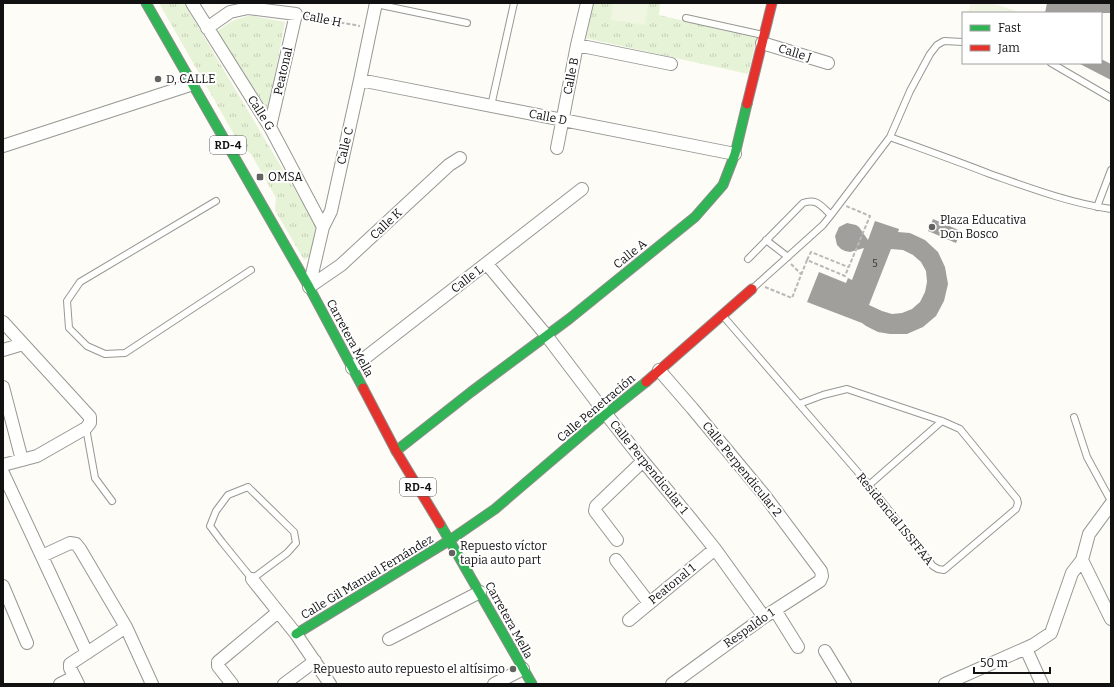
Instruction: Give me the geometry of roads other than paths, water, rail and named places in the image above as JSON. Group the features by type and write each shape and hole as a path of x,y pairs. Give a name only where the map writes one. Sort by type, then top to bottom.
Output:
{"street":[{"name":"Carretera Mella","path":"146,3 309,287 396,451 450,540 532,684"},
{"name":"Calle G","path":"192,3 270,127 323,227"},
{"name":"Calle C","path":"309,287 323,227 331,210 376,3"},
{"name":"Calle B","path":"558,148 577,45 587,3"},
{"name":"Calle A","path":"396,451 569,318 695,217 723,186 735,154 772,3"},
{"name":"Calle H","path":"207,28 230,12 248,8 296,14"},
{"name":"Peatonal","path":"270,127 296,14"},
{"name":"Calle J","path":"763,39 828,63"},
{"path":"577,45 671,64"},
{"name":"Calle D","path":"360,80 735,154"},
{"path":"3,146 193,84"},
{"name":"Calle K","path":"309,287 341,266 450,165 460,158"},
{"name":"Calle L","path":"352,368 582,189"},
{"name":"Calle Perpendicular 1","path":"487,264 546,335 643,461 715,549 764,617"},
{"name":"Calle Penetración","path":"450,540 495,509 755,286"},
{"path":"3,322 90,417 88,425 37,456 3,465"},
{"path":"3,350 23,344"},
{"name":"Calle Perpendicular 2","path":"658,370 692,408 765,496 821,571"},
{"path":"3,387 22,460"},
{"path":"617,540 595,511 596,506 643,461"},
{"path":"3,473 87,653"},
{"path":"948,683 1033,645 1050,633 1072,573 1082,560 1089,534 1111,503"},
{"name":"Calle Gil Manuel Fernández","path":"296,634 450,540"},
{"path":"42,556 70,543 76,544 126,627 152,684"},
{"name":"Peatonal 1","path":"629,620 715,549"},
{"path":"616,560 649,603"},
{"path":"1082,560 1111,620"},
{"name":"Respaldo 1","path":"672,684 764,617 820,581 822,576 821,571"},
{"path":"252,579 296,634 330,684"},
{"path":"3,586 27,643"},
{"path":"389,639 480,592"},
{"path":"775,610 798,647"},
{"path":"232,684 218,666 218,662 278,612"},
{"path":"60,684 76,680 70,668 70,664 126,627"},
{"path":"1026,648 1042,684"},
{"path":"825,651 845,684"},
{"path":"284,684 315,661"},
{"path":"494,684 523,669"}],"lane":[{"path":"376,3 467,23"},
{"path":"491,106 514,3"},
{"path":"686,18 763,39"},
{"path":"755,286 824,225 890,137 910,90 930,54 937,45 944,41 962,42"},
{"path":"1053,64 1111,98"},
{"path":"890,137 1059,198 1111,209"},
{"path":"1097,207 1111,170"},
{"path":"216,201 80,282 67,301 69,328 87,346 105,354 125,353 251,270"},
{"path":"748,259 803,203 816,202 831,215"},
{"path":"766,240 787,258"},
{"name":"Residencial ISSFFAA","path":"722,315 869,485 933,566 944,570 1016,509 1018,503 1016,499 960,429 942,421 847,390 823,394 799,404"},
{"path":"1074,417 1088,457 1111,503"},
{"path":"869,485 942,421"},
{"path":"88,425 95,478 112,501"},
{"path":"248,488 294,532 296,543 288,553 252,579 210,526 216,511 228,495 248,488"}],"place":[{"name":"D, CALLE","path":"158,79"},
{"name":"OMSA","path":"260,177"},
{"name":"Plaza Educativa Don Bosco","path":"932,227"},
{"name":"Repuesto víctor tapia auto part","path":"452,553"},
{"name":"Repuesto auto repuesto el altísimo","path":"513,669"}]}
